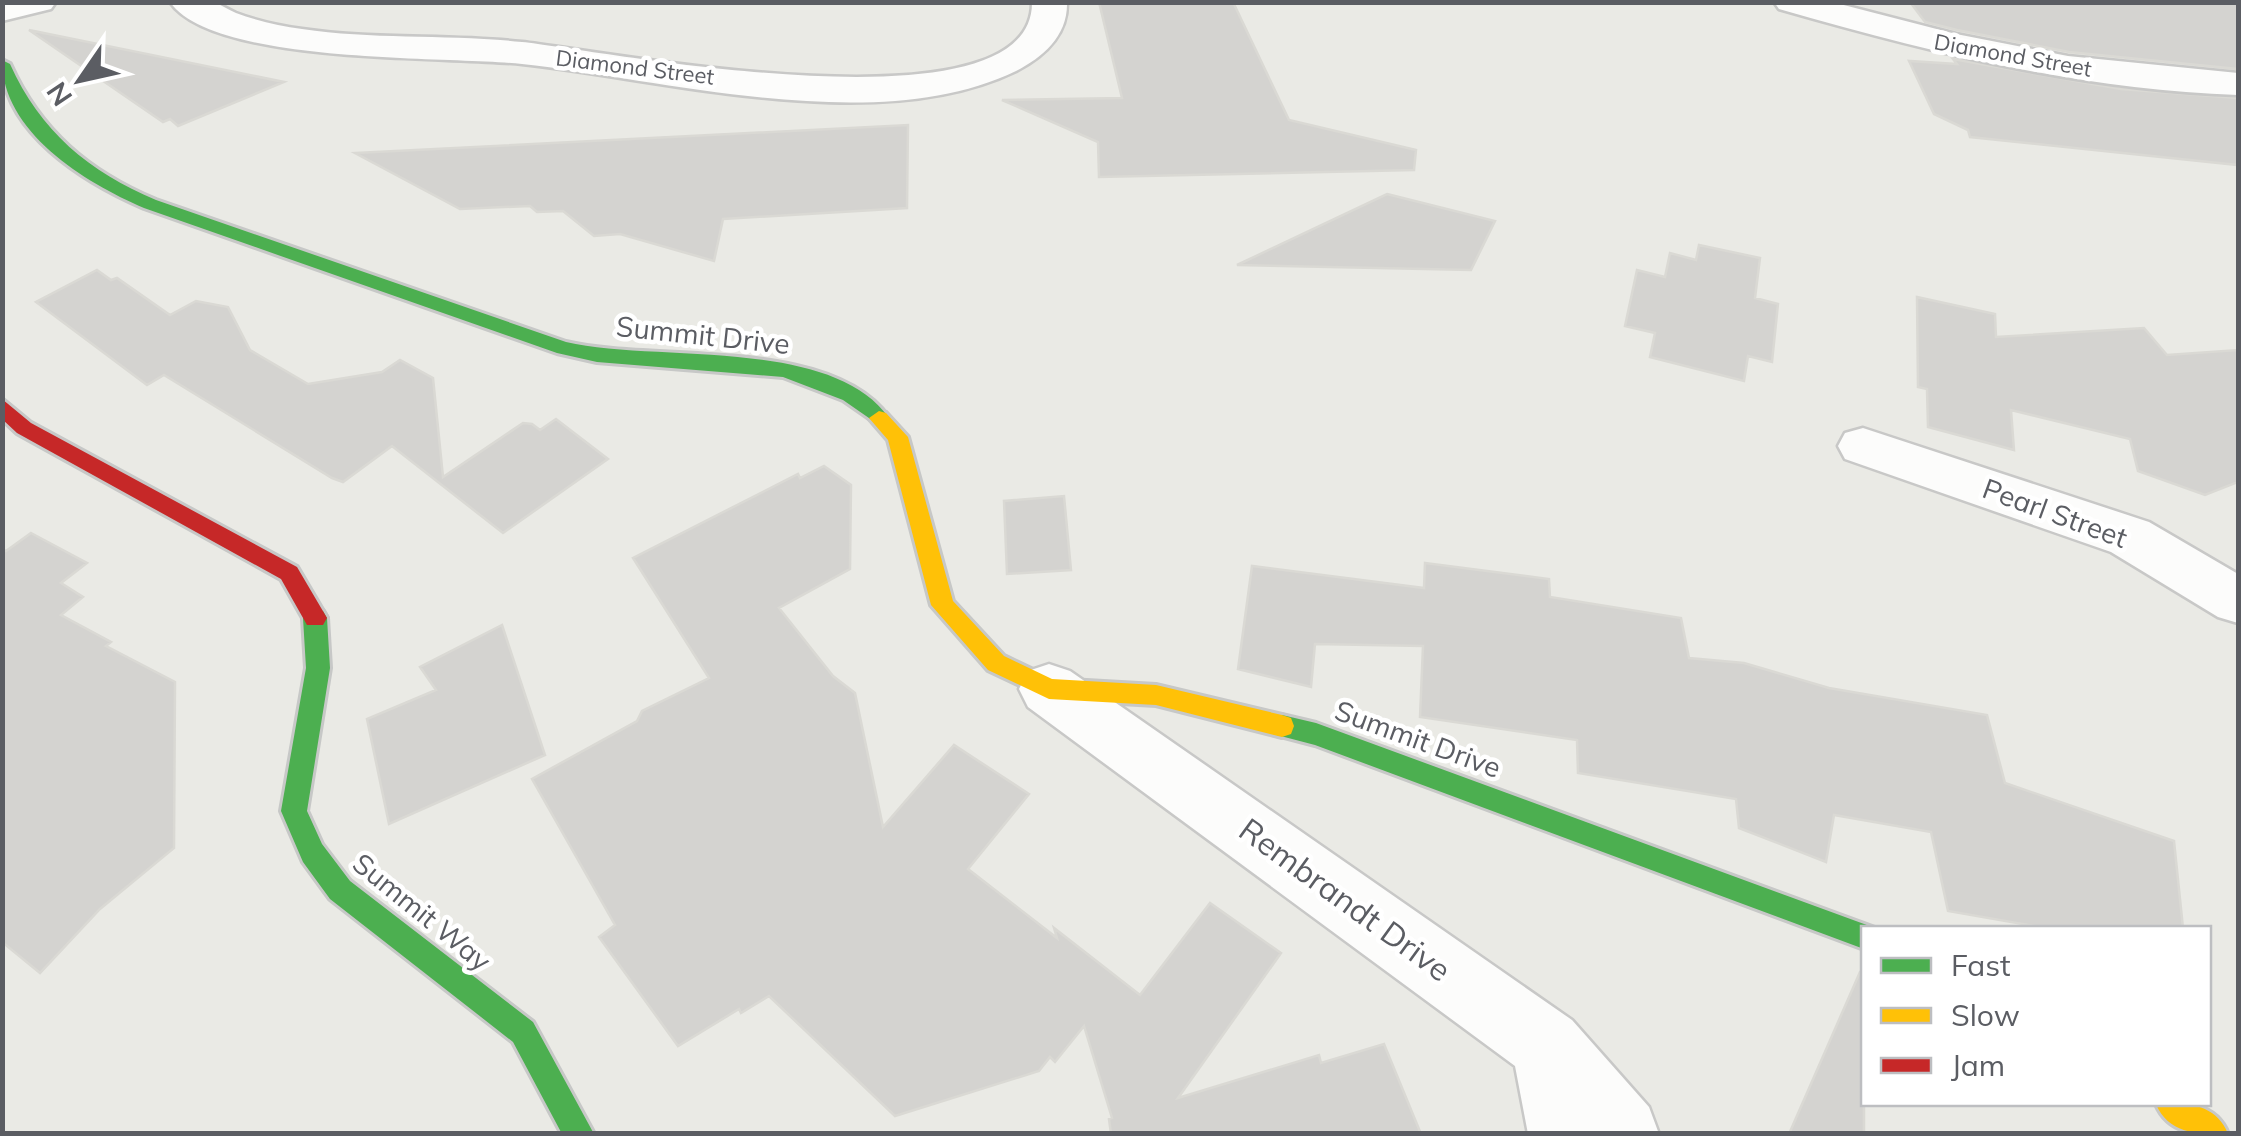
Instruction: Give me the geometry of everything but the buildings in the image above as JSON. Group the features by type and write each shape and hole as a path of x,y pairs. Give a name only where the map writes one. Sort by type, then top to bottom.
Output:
{"street":[{"path":"2,11 39,2"},
{"name":"Diamond Street","path":"187,2 219,22 247,32 336,42 516,52 842,91 942,84 1003,68 1036,44 1050,13 1049,2"},
{"name":"Diamond Street","path":"1791,2 1934,42 2163,82 2238,84"},
{"name":"Summit Drive","path":"2,64 18,103 56,146 104,182 180,214 375,285 594,355 731,363 788,371 858,398 898,437 942,605 996,663 1049,689 1156,695 1316,734 1861,935"},
{"name":"Summit Way","path":"2,406 24,428 289,573 315,616 318,668 294,811 312,854 340,890 523,1032 579,1134"},
{"name":"Pearl Street","path":"1862,446 2130,537 2238,601"},
{"name":"Rembrandt Drive","path":"1049,689 1548,1045 1622,1134"},
{"path":"1548,1045 1566,1134"},
{"path":"2174,1106 2213,1134"}],"traffic: fast":[{"path":"2,64 30,116 56,146 104,182 150,204 564,348 597,355 746,364 783,370 850,395 879,418"},
{"path":"315,618 318,668 294,811 312,853 340,890 523,1032 579,1134"},
{"path":"1282,726 1316,734 1861,935"}],"traffic: slow":[{"path":"879,418 898,437 943,605 996,663 1049,689 1156,695 1282,726"},
{"path":"2174,1106 2213,1134"}],"traffic: jam":[{"path":"2,406 24,428 289,573 315,618"}]}
